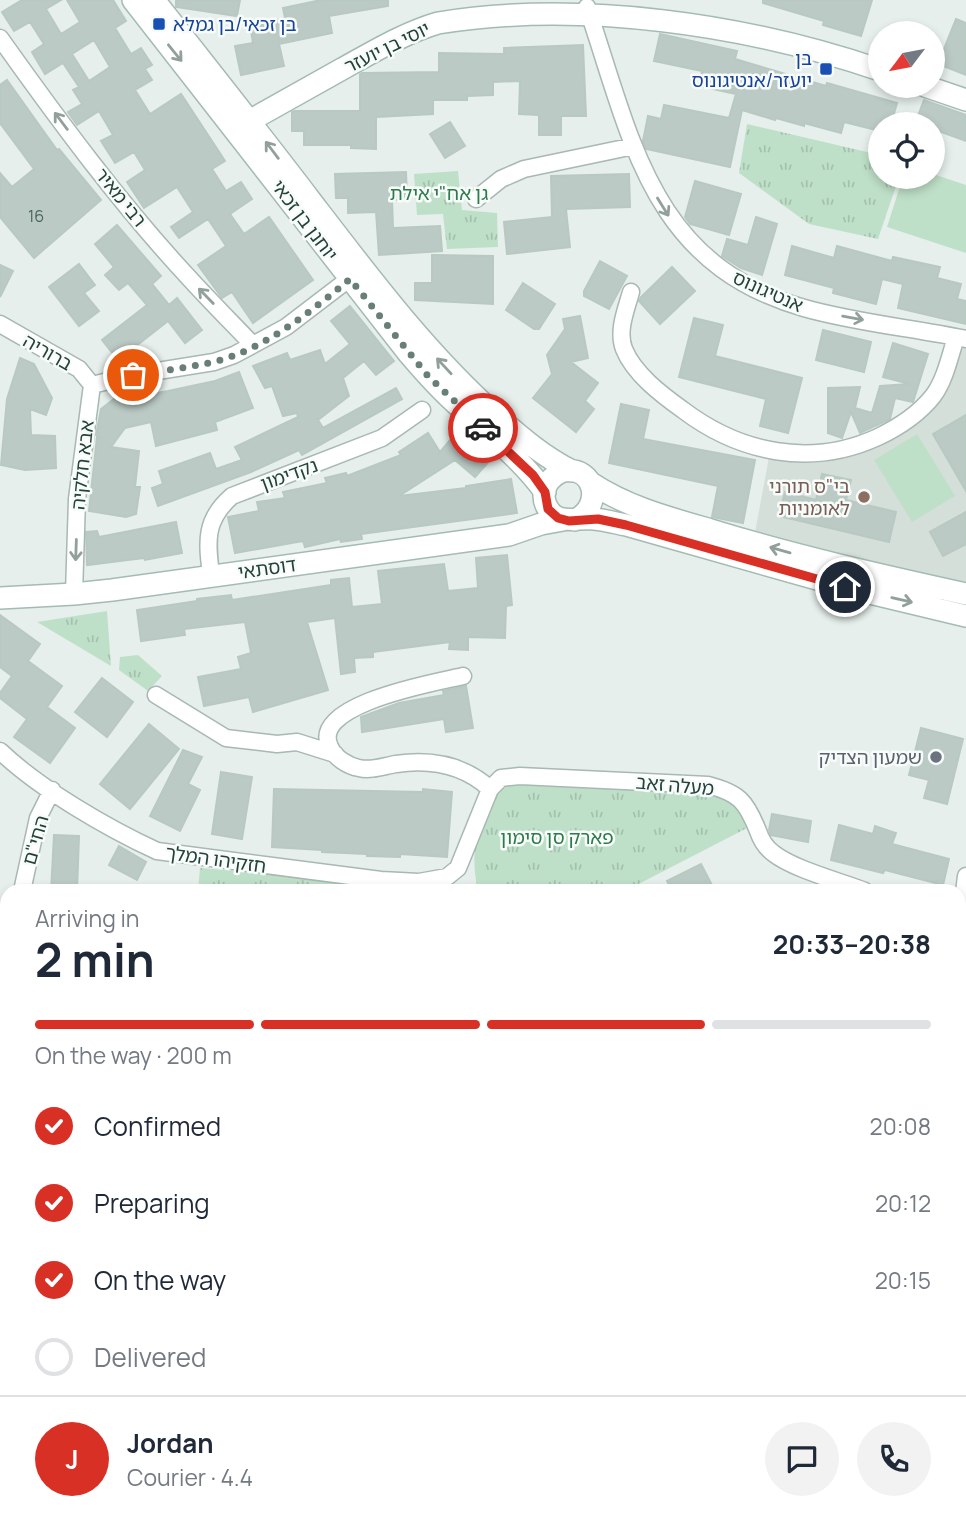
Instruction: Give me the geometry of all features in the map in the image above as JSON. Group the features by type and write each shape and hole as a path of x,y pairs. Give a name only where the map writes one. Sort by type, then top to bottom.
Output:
{"street":[{"name":"יוחנן בן זכאי","path":"133,0 243,125"},
{"name":"יוחנן בן זכאי","path":"154,0 428,376 533,475 545,498"},
{"name":"יוסי בן יועזר","path":"243,125 407,35 503,4 587,7 678,16 750,29 868,66"},
{"name":"אנטיגונוס","path":"587,7 650,185 664,210 685,237 716,266 774,297 803,308 961,338"},
{"name":"רבי מאיר","path":"0,38 69,132 160,245 253,345"},
{"path":"945,93 966,100"},
{"path":"476,199 501,179 524,169 634,146"},
{"name":"יוחנן בן זכאי","path":"356,274 471,393 548,459 572,471"},
{"path":"92,385 133,375 214,362 286,327 356,274"},
{"path":"631,292 623,319 624,349 644,377 663,396 703,424 739,443 779,453 802,454 846,448 869,441 912,418 934,395 961,338"},
{"name":"ברוריה","path":"0,324 79,369 92,385"},
{"name":"אבא חלקיה","path":"74,594 77,499 92,385"},
{"name":"נקדימון","path":"211,575 209,531 220,507 232,496 382,438 422,410"},
{"path":"532,526 544,513 545,498 552,477 560,472 572,471 580,473 591,484 636,507 792,553 965,610"},
{"path":"569,520 586,514 591,507 594,500 591,484"},
{"path":"545,498 554,515 569,520 598,519 626,525 845,587 965,610"},
{"name":"דוסתאי","path":"0,598 74,594 509,535 532,526 569,520"},
{"path":"463,676 390,694 344,713 333,722 327,736 329,745 346,764 361,769 399,764 446,765 462,769 490,789"},
{"path":"156,695 226,738 278,744 297,742 335,754"},
{"name":"חזקיהו המלך","path":"0,751 52,790 131,839 157,851 381,880 419,882 447,877 458,868 490,789"},
{"name":"מעלה זאב","path":"490,789 501,778 520,776 708,785 734,794 746,804 762,842 771,852 847,884"},
{"name":"החי\"ם","path":"24,884 38,818 52,790"}],"shaded area":[{"name":"בי\"ס תורני לאומניות","path":"958,340 966,342 966,588 754,538 769,457 813,456 927,410"}],"green space":[{"path":"747,124 868,152 868,189 895,189 878,239 809,224 739,173"},
{"name":"גן אח\"י אילת","path":"458,171 462,210 497,213 498,247 447,249 443,214 417,215 414,174"},
{"path":"945,178 966,185 966,253 887,227 899,189 945,189"},
{"path":"917,434 955,496 912,522 874,460"},
{"path":"107,611 111,666 37,622"},
{"path":"138,655 162,676 148,691 119,670 120,657"},
{"name":"פארק סן סימון","path":"512,781 711,789 727,794 751,826 639,884 477,884 474,863 476,840 492,792"},
{"path":"200,868 404,884 199,884"}],"building":[{"path":"22,0 61,0 46,9 61,34 80,22 67,0 113,0 126,21 115,28 131,54 141,48 152,65 145,69 152,80 135,90 150,114 181,94 225,161 212,169 226,191 241,182 252,199 230,214 244,234 269,217 313,280 253,323 232,292 222,298 198,265 226,246 208,219 179,238 171,227 193,212 177,187 144,208 127,182 145,170 134,152 115,163 101,141 113,135 99,111 77,125 68,112 82,104 73,90 79,87 63,63 45,74 32,52 44,44 30,22 14,31 2,12","holes":["94,40 110,67 89,81 72,54"]},
{"path":"176,0 240,0 237,16 176,7"},
{"path":"321,0 388,0 388,6 329,16 332,33 279,44 284,66 241,75 235,46 253,43 250,25 285,18 283,8"},
{"path":"763,0 872,0 861,36 823,25 824,21 763,3"},
{"path":"956,19 966,23 966,75 945,67 945,46"},
{"path":"660,34 737,51 735,59 826,86 827,83 868,95 868,98 897,103 894,112 868,112 868,128 844,122 841,133 804,123 804,126 776,118 775,120 742,110 730,167 646,149 643,141 648,116 661,119 664,105 729,118 736,94 699,86 702,71 654,61"},
{"path":"583,45 586,116 561,116 561,135 539,135 539,115 519,114 520,81 493,82 493,95 467,96 467,100 433,100 433,114 376,117 376,149 351,148 351,145 304,145 304,131 292,131 292,112 295,111 360,111 362,73 439,72 439,53 504,54 504,48"},
{"path":"7,80 57,150 59,149 101,200 34,258 0,217 0,173 12,187 34,169 0,123 0,85"},
{"path":"924,100 966,115 966,141 945,133 945,112 920,112"},
{"path":"450,122 465,146 445,158 430,134"},
{"path":"406,172 407,199 392,200 393,228 440,226 442,251 379,255 376,212 348,213 348,198 336,198 335,174"},
{"path":"629,174 630,207 566,209 570,247 507,254 504,222 552,217 551,176"},
{"path":"695,181 741,194 729,235 690,224 685,217"},
{"path":"756,217 777,224 762,275 741,268 722,256 727,239 748,245"},
{"path":"117,225 161,276 152,284 169,305 177,298 202,330 185,343 168,321 118,360 102,340 147,305 128,283 119,290 105,275 114,267 95,244"},
{"path":"792,246 834,258 837,246 892,261 893,257 940,267 937,278 961,284 957,299 966,301 966,324 898,308 903,284 882,279 876,304 833,293 834,288 785,275"},
{"path":"432,255 493,256 493,304 415,300 415,283 432,283"},
{"path":"600,261 627,276 609,309 584,296"},
{"path":"79,264 95,285 84,293 99,311 79,326 49,287"},
{"path":"0,265 13,271 0,297"},
{"path":"672,267 695,291 660,324 639,301"},
{"path":"523,283 555,304 539,329 534,329 506,310"},
{"path":"350,306 394,361 376,375 364,361 343,378 349,396 318,420 323,428 396,388 402,399 302,455 299,450 251,472 158,506 152,488 163,484 159,471 210,453 216,469 242,460 235,447 298,417 297,413 283,416 272,386 265,388 253,366 287,353 290,360 320,350 325,364 350,344 331,321"},
{"path":"580,316 588,358 571,362 598,383 585,401 594,409 576,432 533,398 552,374 547,355 565,329 563,319"},
{"path":"694,318 723,325 715,356 802,378 788,433 760,426 766,399 679,377"},
{"path":"823,330 871,342 864,372 816,360"},
{"path":"893,343 928,354 913,402 895,398 890,419 860,433 851,412 842,438 828,433 828,388 860,387 855,408 872,413 880,386 910,384 883,377"},
{"path":"20,358 34,364 52,398 46,415 30,409 31,435 55,436 56,468 25,470 1,465 7,399"},
{"path":"239,372 253,408 215,422 217,430 156,446 151,422 125,428 111,447 139,451 135,487 140,487 136,514 126,517 89,511 97,437 102,438 96,435 101,409 114,399 134,393 136,397 168,391 215,381"},
{"path":"621,404 649,410 643,439 755,460 743,523 712,517 718,486 609,463"},
{"path":"966,415 966,491 933,434"},
{"path":"457,432 490,460 475,477 455,460 399,496 466,488 511,479 517,513 361,534 362,539 341,542 340,539 305,547 303,541 235,553 228,517 259,511 257,502 285,498 283,492 327,483 325,478 346,473 347,476 401,455 399,452 428,433 440,452"},
{"path":"822,474 851,480 846,500 896,512 889,542 779,516 785,492 816,500"},
{"path":"966,512 966,544 943,556 930,532"},
{"path":"176,522 182,553 145,560 87,565 86,532 97,531 99,537"},
{"path":"507,555 512,605 506,606 505,638 468,637 468,650 449,649 450,642 373,652 373,657 354,658 355,672 341,674 335,618 307,622 328,690 253,712 249,697 204,706 198,677 241,669 238,657 251,653 245,622 184,629 185,635 141,641 137,610 231,595 232,600 331,585 331,580 349,578 352,607 382,604 378,571 444,564 448,591 478,588 476,558"},
{"path":"0,615 40,644 28,661 62,686 47,707 75,728 50,763 14,737 27,719 0,698 0,693 12,676 0,667"},
{"path":"102,678 133,702 107,737 75,712"},
{"path":"466,686 473,728 446,732 444,719 362,732 361,717 399,703 444,695 443,691"},
{"path":"149,724 179,749 130,809 100,784"},
{"name":"שמעון הצדיק","path":"921,728 963,739 947,804 924,798 929,780 909,775"},
{"path":"183,750 202,757 188,784 200,790 180,831 150,816"},
{"path":"221,772 252,777 242,839 212,834"},
{"path":"274,789 423,792 423,789 452,792 447,857 400,854 400,857 367,856 272,847"},
{"path":"772,814 811,821 808,842 771,835 769,830"},
{"path":"839,825 873,834 875,826 896,833 892,844 949,859 943,884 831,860"},
{"path":"54,835 79,836 77,884 51,884"},
{"path":"119,846 146,862 137,880 109,865"},
{"path":"701,864 711,884 668,884 667,881"}],"way so far":[{"path":"133,375 214,362 234,355 286,327 350,279 428,376 483,428"}],"place":[{"name":"בן זכאי/בן גמלא","path":"159,24"},
{"name":"בן יועזר/אנטיגונוס","path":"826,69"},
{"name":"בי\"ס תורני לאומניות","path":"864,497"},
{"name":"שמעון הצדיק","path":"936,757"}],"route":[{"path":"483,428 533,475 545,492 548,509 558,518 569,521 598,519 626,525 845,587"}]}
